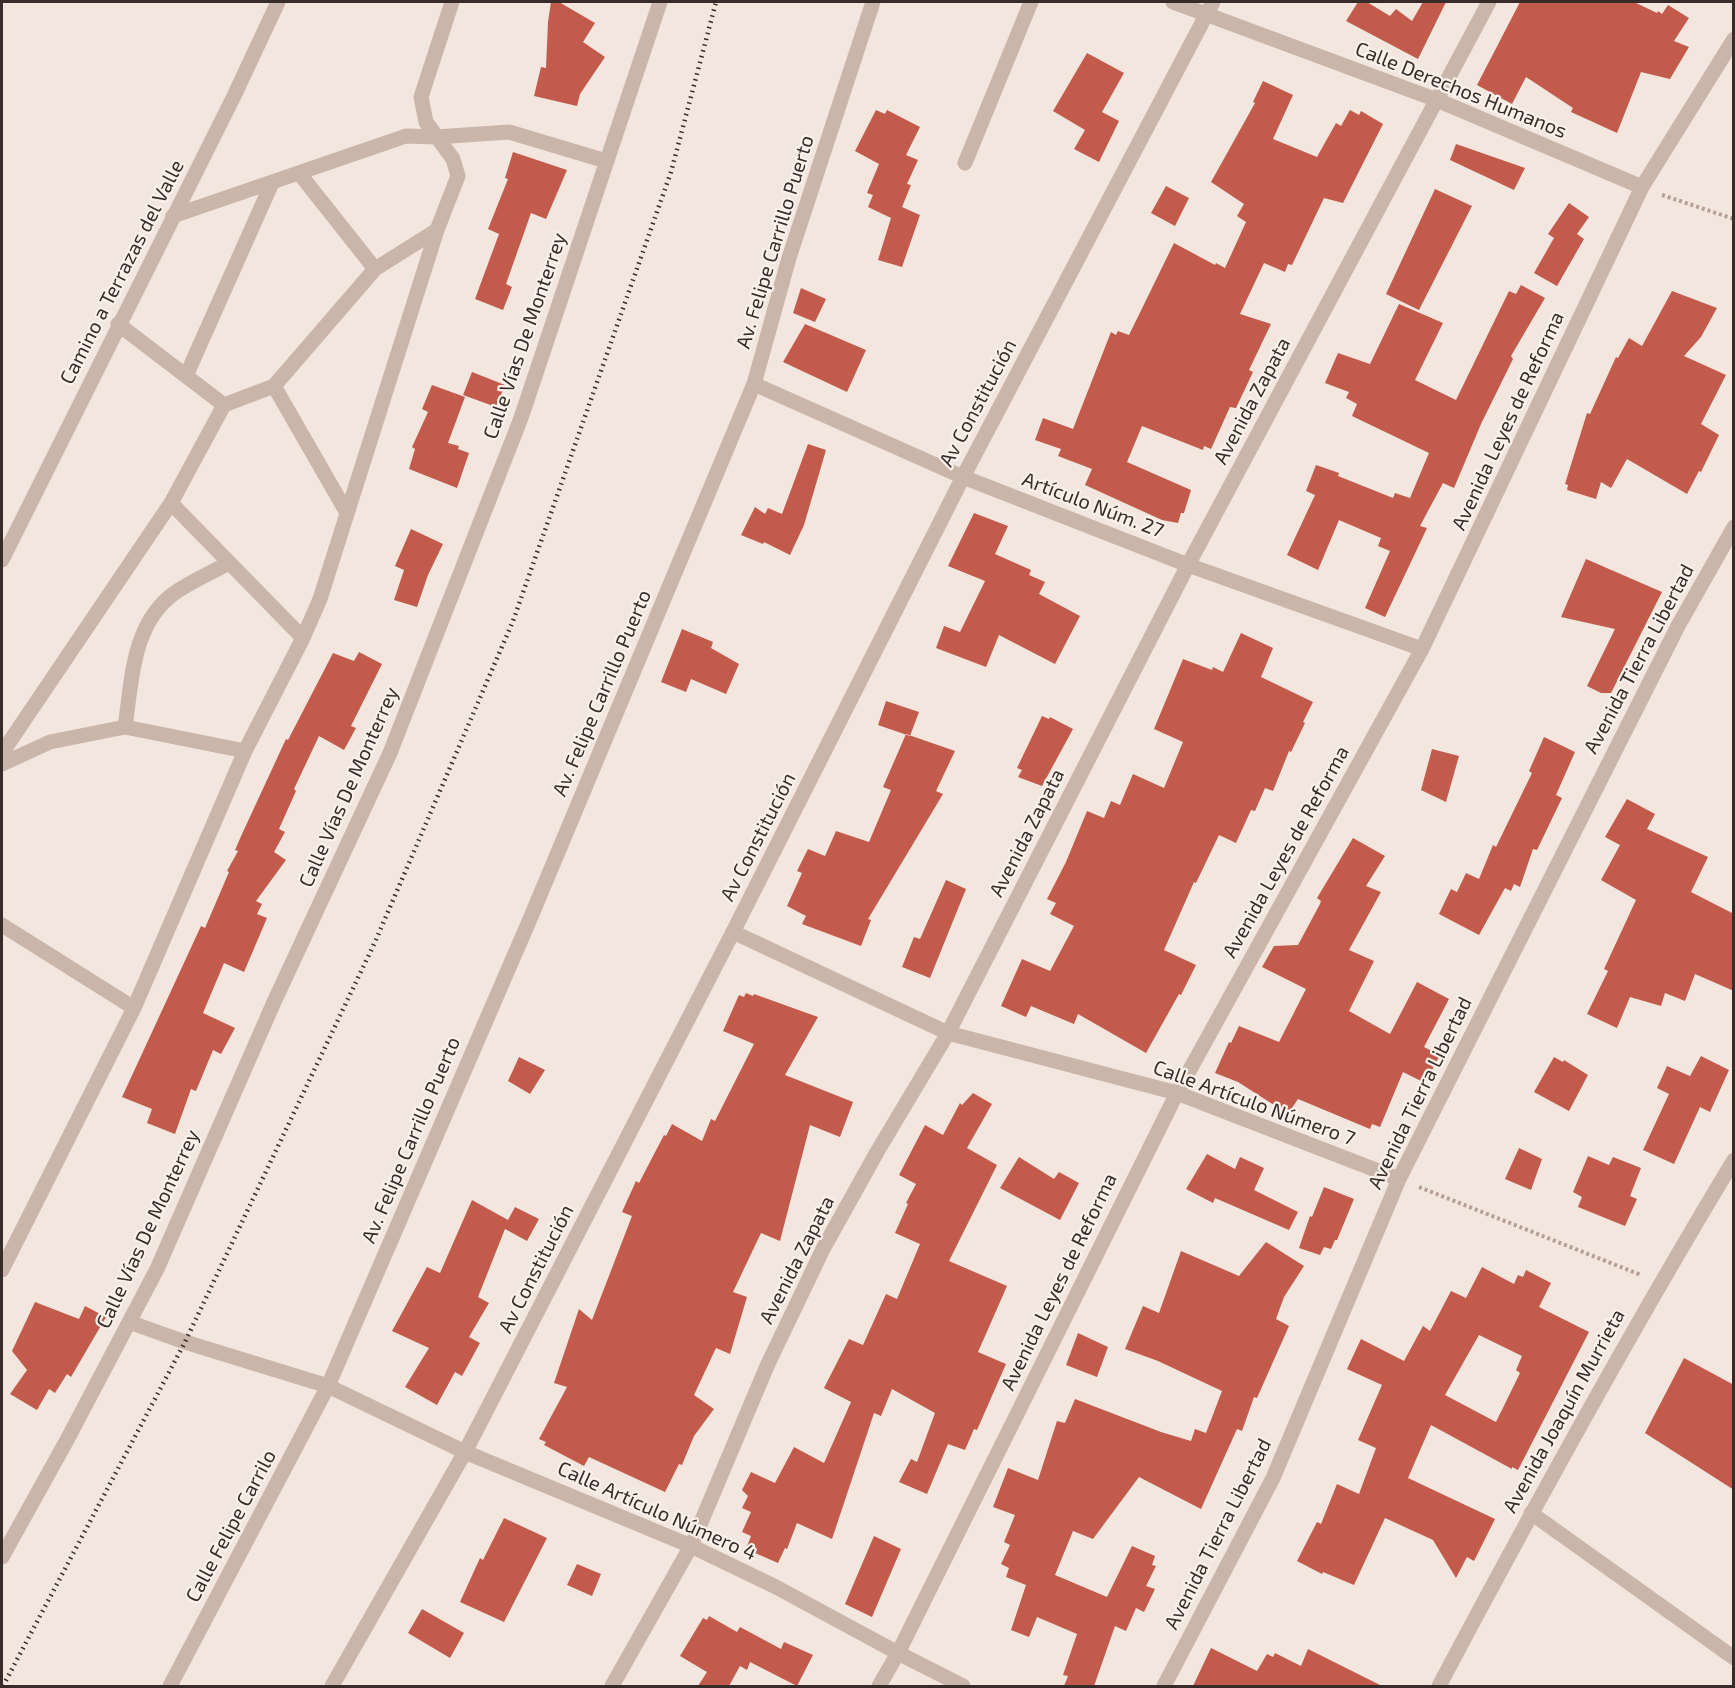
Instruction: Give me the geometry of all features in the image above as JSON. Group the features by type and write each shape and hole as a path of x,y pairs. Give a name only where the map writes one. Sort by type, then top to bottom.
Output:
{"street":[{"name":"Camino a Terrazas del Valle","path":"2,560 234,96 278,2"},
{"path":"2,1270 7,1246 134,1008 245,751 303,638 320,599 437,230 458,176 453,159 426,122 421,97 452,2"},
{"name":"Calle Vías De Monterrey","path":"2,1557 157,1269 274,1002 390,753 521,418 660,2"},
{"name":"Av. Felipe Carrillo Puerto","path":"328,1386 535,908 754,384 789,258 873,2"},
{"path":"966,163 1030,2"},
{"name":"Calle Derechos Humanos","path":"1173,2 1209,8 1437,100 1642,187"},
{"name":"Avenida Zapata","path":"612,1686 691,1546 767,1366 823,1250 877,1152 948,1033 1188,565 1489,2"},
{"name":"Av Constitución","path":"332,1686 465,1452 733,932 963,477 1209,8"},
{"name":"Avenida Leyes de Reforma","path":"879,1686 898,1653 1177,1093 1422,649 1642,187 1734,39"},
{"path":"173,216 406,136 436,137 509,132 606,161"},
{"path":"299,173 375,269"},
{"path":"186,376 272,183"},
{"path":"2,753 171,503 224,405 274,386 375,269 437,230"},
{"path":"118,324 224,405"},
{"name":"Artículo Núm. 27","path":"754,384 963,477 1188,565 1422,649"},
{"path":"274,386 347,513"},
{"path":"171,503 303,638"},
{"name":"Avenida Tierra Libertad","path":"1164,1686 1273,1478 1399,1179 1678,626 1734,527"},
{"path":"125,727 136,652 151,616 175,592 229,563"},
{"path":"2,764 50,742 125,727 245,751"},
{"path":"2,925 134,1008"},
{"name":"Calle Artículo Número 7","path":"733,932 948,1033 1177,1093 1399,1179"},
{"name":"Avenida Joaquín Murrieta","path":"1439,1686 1531,1513 1660,1282 1734,1160"},
{"name":"Calle Artículo Número 4","path":"129,1322 185,1342 328,1386 465,1452 691,1546 776,1587 963,1686"},
{"name":"Calle Felipe Carrilo","path":"170,1686 328,1386"},
{"path":"1531,1513 1734,1658"}],"path":[{"path":"1642,187 1734,219"},
{"path":"1399,1179 1660,1282"}],"building":[{"path":"551,2 559,2 595,23 583,42 605,57 580,94 577,106 534,96 541,67 546,68"},
{"path":"1358,2 1367,2 1390,16 1396,9 1412,21 1423,2 1446,2 1418,59 1346,21"},
{"path":"1520,2 1634,2 1662,14 1668,5 1689,18 1674,41 1689,47 1670,79 1641,72 1617,133 1571,112 1573,108 1526,77 1512,104 1477,85"},
{"path":"1087,53 1124,73 1102,112 1119,121 1099,162 1074,149 1085,130 1053,111"},
{"path":"1263,81 1293,95 1273,139 1317,157 1336,123 1341,126 1350,110 1359,115 1361,111 1383,124 1343,203 1324,198 1292,265 1288,264 1285,272 1264,263 1240,314 1271,324 1249,370 1253,372 1236,408 1230,407 1211,449 1204,446 1203,450 1142,426 1127,462 1191,490 1184,513 1181,513 1178,523 1162,520 1085,485 1092,469 1058,456 1061,449 1035,440 1043,418 1073,429 1111,332 1116,335 1118,331 1129,335 1174,243 1225,268 1246,222 1237,216 1244,204 1211,182 1255,103 1253,102"},
{"path":"876,110 885,114 887,110 920,127 906,155 918,160 907,184 911,185 902,207 920,215 902,267 878,260 891,218 868,207 873,195 867,193 879,164 855,151"},
{"path":"1456,144 1525,168 1514,190 1450,160"},
{"path":"513,152 567,170 546,219 531,213 506,284 512,287 503,310 475,299 499,234 488,229 508,179 505,178"},
{"path":"1166,186 1189,198 1175,226 1151,213"},
{"path":"1435,189 1472,206 1419,310 1386,294"},
{"path":"1569,203 1589,217 1577,234 1584,239 1557,286 1534,273 1554,238 1548,234"},
{"path":"1521,285 1545,298 1511,356 1513,359 1481,424 1454,488 1443,483 1420,526 1427,528 1385,617 1365,608 1390,551 1378,546 1381,538 1339,520 1318,570 1287,555 1315,495 1306,491 1316,465 1393,498 1395,493 1410,498 1429,453 1352,416 1357,404 1346,398 1349,392 1325,383 1338,353 1370,364 1399,304 1443,323 1415,380 1456,400 1509,291 1516,294"},
{"path":"801,288 826,299 815,322 793,313"},
{"path":"1672,291 1717,308 1701,337 1684,356 1726,375 1701,424 1719,435 1701,472 1699,471 1687,494 1627,459 1611,488 1601,482 1596,499 1567,490 1568,485 1565,484 1587,413 1590,414 1616,357 1618,358 1629,338 1642,346"},
{"path":"805,324 866,350 847,392 783,362"},
{"path":"472,372 505,385 496,407 463,395"},
{"path":"432,385 465,397 448,443 459,446 458,449 469,453 457,488 409,469 415,449 412,447 428,412 422,409"},
{"path":"808,444 826,450 804,525 790,555 764,542 763,544 741,535 755,507 765,514 768,508 782,514"},
{"path":"974,513 1008,526 995,554 1031,570 1029,575 1045,582 1039,594 1080,616 1055,664 999,635 986,667 936,648 944,626 960,632 985,581 948,566"},
{"path":"411,529 443,544 428,575 417,607 394,600 404,570 395,566"},
{"path":"1586,559 1662,592 1611,693 1601,693 1587,686 1615,629 1561,617"},
{"path":"682,629 713,642 711,648 739,664 726,694 691,679 686,692 661,682"},
{"path":"1241,633 1273,648 1261,677 1313,702 1291,752 1289,751 1273,791 1265,788 1255,811 1251,810 1236,843 1219,835 1196,883 1194,882 1164,950 1196,965 1146,1053 1078,1014 1074,1024 1031,1006 1026,1017 1001,1006 1022,959 1050,971 1074,926 1050,914 1056,903 1047,899 1066,862 1087,811 1104,818 1111,801 1120,805 1133,774 1164,788 1183,742 1154,729 1183,659 1223,672"},
{"path":"359,652 382,664 351,726 356,728 344,750 319,736 294,789 296,791 279,829 285,832 274,852 286,860 256,901 262,904 257,914 267,918 244,972 224,963 203,1013 235,1028 221,1054 213,1050 196,1091 191,1089 175,1134 147,1123 152,1109 122,1097 201,926 205,928 229,872 227,871 238,851 235,850 286,739 288,740 333,653 354,661"},
{"path":"886,701 919,712 910,736 878,725"},
{"path":"1042,716 1049,719 1050,717 1073,729 1042,786 1018,777 1022,770 1017,768"},
{"path":"906,734 955,751 936,791 943,794 868,919 871,920 861,946 802,924 806,916 787,906 802,873 797,871 808,849 825,856 836,831 869,842 891,790 883,787"},
{"path":"1544,737 1575,752 1556,795 1562,798 1537,850 1533,849 1520,887 1514,884 1511,891 1505,888 1479,935 1439,914 1451,889 1457,892 1466,873 1479,879 1493,845 1496,847 1532,773 1529,771"},
{"path":"1432,749 1459,756 1446,802 1421,790"},
{"path":"1627,799 1655,814 1647,829 1708,857 1691,892 1734,914 1734,991 1695,974 1685,1001 1665,993 1661,1006 1630,997 1617,1028 1587,1014 1608,971 1604,969 1636,900 1601,880 1620,845 1605,837"},
{"path":"1353,838 1385,856 1366,886 1381,892 1349,950 1374,961 1349,1011 1390,1034 1417,982 1449,999 1424,1047 1440,1055 1425,1083 1403,1072 1380,1127 1372,1124 1370,1129 1298,1099 1288,1114 1238,1082 1215,1073 1239,1026 1279,1042 1306,989 1262,967 1274,946 1298,945 1320,904 1321,901 1317,898"},
{"path":"946,880 966,889 930,978 902,967 914,937 920,939"},
{"path":"746,993 818,1017 785,1075 853,1102 840,1137 810,1125 780,1241 761,1233 733,1292 747,1297 730,1354 716,1348 694,1395 714,1409 694,1436 682,1465 679,1464 665,1492 589,1457 584,1466 544,1445 546,1442 539,1439 567,1387 554,1383 579,1309 592,1320 632,1216 622,1212 636,1181 639,1183 672,1124 702,1141 711,1119 715,1121 754,1044 723,1031 739,995 744,997"},
{"path":"1701,1056 1729,1070 1710,1112 1700,1107 1674,1164 1643,1150 1669,1094 1657,1088 1667,1066 1690,1076"},
{"path":"519,1057 545,1070 530,1094 508,1081"},
{"path":"1554,1057 1563,1062 1564,1060 1588,1075 1569,1111 1534,1092"},
{"path":"973,1093 992,1104 967,1148 997,1165 949,1261 1007,1286 978,1352 1006,1364 977,1430 974,1429 965,1450 948,1444 927,1494 899,1482 911,1459 917,1462 935,1413 892,1389 881,1416 874,1413 832,1539 797,1523 787,1549 785,1548 778,1563 746,1549 751,1536 742,1532 751,1512 742,1508 748,1496 742,1490 751,1472 775,1483 794,1447 824,1463 851,1402 824,1388 849,1339 863,1345 886,1294 897,1299 920,1244 895,1233 916,1184 899,1175 925,1125 943,1135 960,1103 962,1105"},
{"path":"1519,1148 1542,1159 1531,1190 1505,1179"},
{"path":"1207,1154 1235,1169 1240,1157 1264,1168 1254,1190 1298,1212 1289,1230 1215,1198 1213,1203 1186,1189"},
{"path":"1588,1156 1609,1165 1613,1157 1641,1168 1630,1196 1637,1199 1625,1226 1578,1207 1582,1197 1573,1192"},
{"path":"1019,1157 1054,1179 1059,1172 1079,1183 1060,1220 1000,1188"},
{"path":"1324,1187 1354,1199 1337,1240 1331,1249 1324,1247 1320,1255 1299,1248 1310,1216 1312,1217"},
{"path":"472,1200 508,1220 515,1207 539,1219 527,1241 505,1229 478,1297 489,1303 469,1337 480,1343 462,1376 455,1372 437,1405 405,1387 429,1348 392,1331 427,1267 440,1273"},
{"path":"1266,1242 1304,1266 1284,1297 1276,1319 1289,1326 1257,1398 1254,1397 1242,1431 1237,1429 1201,1509 1139,1477 1093,1539 1073,1531 1055,1575 1107,1597 1132,1546 1155,1556 1152,1565 1156,1566 1146,1586 1155,1589 1144,1612 1136,1608 1126,1631 1115,1626 1094,1686 1064,1686 1068,1676 1063,1675 1077,1634 1037,1617 1029,1637 1011,1630 1026,1585 1006,1577 1009,1568 1001,1564 1010,1545 1004,1542 1015,1515 993,1507 1008,1468 1038,1480 1057,1421 1065,1423 1075,1399 1191,1441 1195,1429 1206,1433 1222,1391 1158,1361 1125,1349 1143,1306 1159,1313 1181,1251 1239,1276"},
{"path":"1482,1267 1514,1284 1518,1275 1523,1277 1526,1270 1551,1283 1539,1307 1589,1332 1518,1470 1512,1467 1512,1469 1431,1425 1408,1478 1495,1519 1474,1561 1467,1557 1456,1578 1433,1540 1385,1518 1354,1585 1323,1572 1322,1574 1297,1561 1317,1522 1321,1524 1337,1484 1359,1494 1376,1448 1358,1440 1382,1385 1347,1369 1361,1339 1404,1361 1423,1326 1430,1331 1451,1291 1466,1298","holes":["1479,1335 1522,1356 1516,1370 1520,1373 1496,1422 1445,1395"]},
{"path":"35,1302 79,1319 85,1306 106,1317 71,1377 67,1374 55,1393 49,1389 37,1410 10,1394 27,1370 12,1351"},
{"path":"1078,1333 1108,1347 1097,1377 1066,1365"},
{"path":"1684,1358 1734,1385 1734,1490 1645,1433"},
{"path":"504,1518 547,1538 504,1622 460,1602 480,1558 483,1560"},
{"path":"874,1536 901,1549 872,1617 845,1604"},
{"path":"577,1564 601,1574 592,1596 567,1585"},
{"path":"422,1609 464,1633 450,1658 408,1633"},
{"path":"709,1616 737,1632 740,1627 781,1649 784,1642 813,1655 797,1686 750,1662 747,1670 740,1666 729,1686 698,1686 707,1672 680,1656 703,1618 707,1620"},
{"path":"1211,1648 1257,1671 1267,1654 1273,1657 1275,1653 1301,1666 1308,1649 1382,1686 1193,1686"}],"railway":[{"path":"3,1686 185,1342 375,942 513,621 671,172 716,2"}]}
